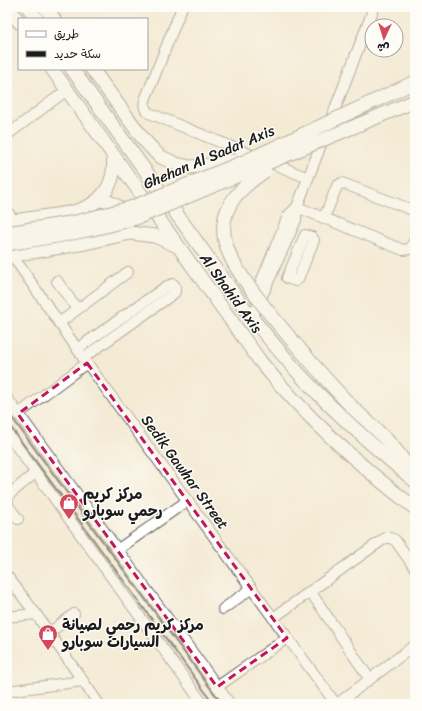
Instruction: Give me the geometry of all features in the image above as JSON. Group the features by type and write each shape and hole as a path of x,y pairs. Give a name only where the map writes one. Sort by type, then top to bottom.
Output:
{"main road":[{"path":"8,7 18,21"},
{"path":"28,7 35,18"},
{"path":"45,7 53,18"},
{"name":"Al Shahid Axis","path":"53,70 260,361 287,393 335,441 415,508"},
{"name":"Al Shahid Axis","path":"73,70 250,316 283,355 325,400 369,443 415,481"},
{"path":"93,70 138,133 151,149 164,159 176,164 196,167 230,161 246,161"},
{"name":"Ghehan Al Sadat Axis","path":"7,233 76,222 123,210 246,161 415,82"},
{"name":"Ghehan Al Sadat Axis","path":"9,252 133,219 280,159 415,101"},
{"path":"9,218 78,212 89,207 99,200 110,182 113,169 113,155"},
{"path":"280,159 243,187 228,208 225,220 224,237 228,253 233,263 266,309 325,378 396,449 407,465 415,481"},
{"path":"99,200 110,202 120,208 128,222 130,233"},
{"path":"9,252 85,243 130,233 143,233 163,238 178,247"}],"street":[{"path":"182,7 144,100 145,110 308,178"},
{"path":"250,316 273,273 296,220 297,207 372,13 371,7"},
{"path":"7,135 67,90"},
{"path":"324,218 337,186 342,182 415,211"},
{"path":"250,316 288,216 297,207"},
{"path":"297,207 403,250 410,249 415,240"},
{"name":"Sedik Gawhar Street","path":"9,252 187,501 337,704"},
{"path":"59,323 128,272"},
{"path":"273,273 287,278"},
{"path":"57,281 77,309"},
{"path":"18,414 135,314"},
{"path":"7,398 230,704"},
{"path":"7,433 200,703"},
{"path":"18,519 9,507 7,500 10,494 35,473"},
{"path":"117,550 187,501"},
{"path":"273,618 385,538 395,540 415,568"},
{"path":"7,576 36,614 99,704"},
{"path":"223,609 252,588"},
{"path":"310,591 369,678"},
{"path":"7,617 36,614"},
{"path":"49,633 74,614"},
{"path":"217,687 287,638"},
{"path":"337,704 369,678 415,645"},
{"path":"7,691 83,681"}],"highlighted area":[{"path":"87,363 287,638 217,687 18,414"}],"railway":[{"path":"7,411 222,704"},
{"path":"7,422 214,704"}],"place":[{"name":"مركز كريم رحمي سوبارو","path":"69,520"},
{"name":"مركز كريم رحمي لصيانة السيارات سوبارو","path":"48,651"}]}
